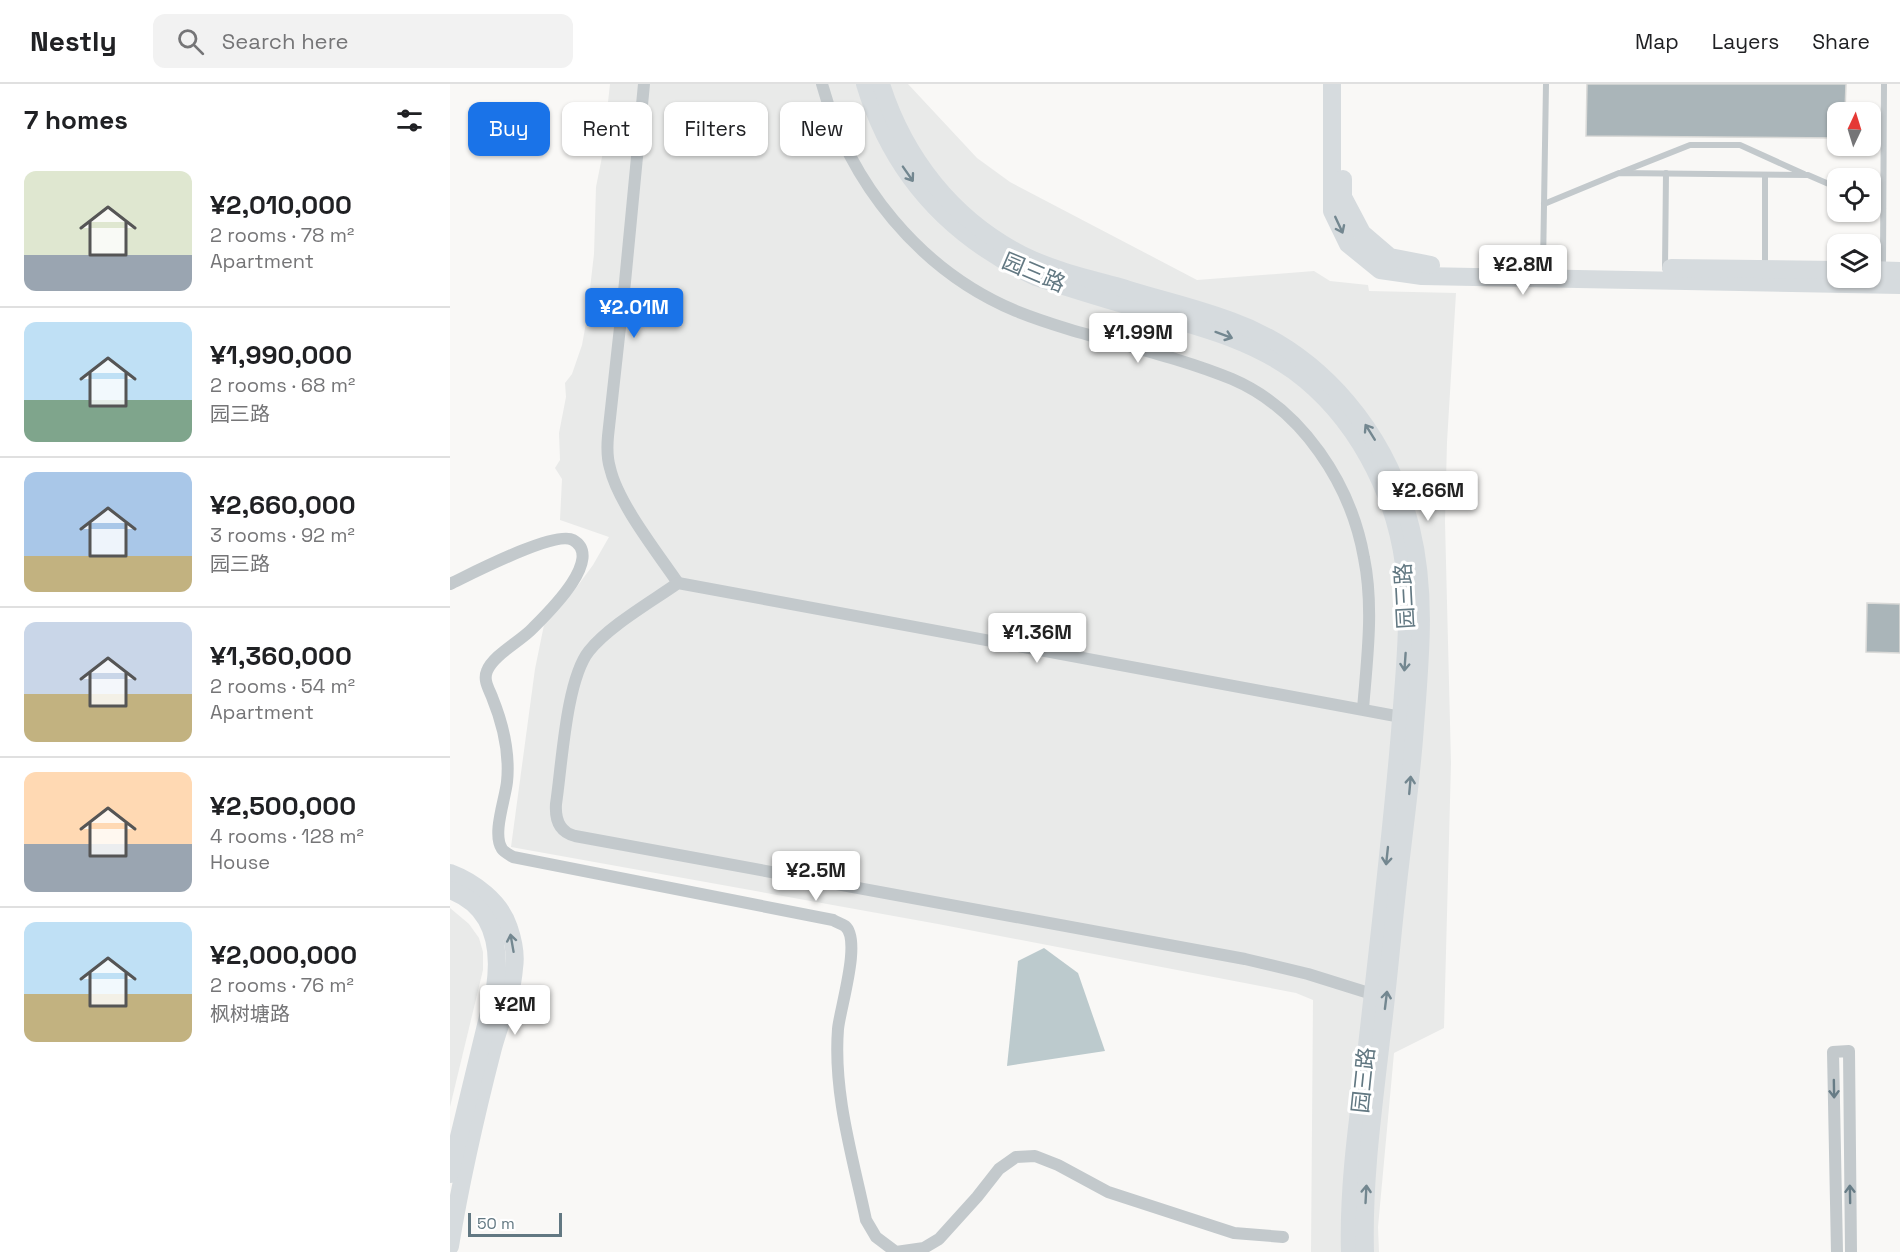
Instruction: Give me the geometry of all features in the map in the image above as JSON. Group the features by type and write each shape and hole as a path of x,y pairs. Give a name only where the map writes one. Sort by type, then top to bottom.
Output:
{"main road":[{"name":"园三路","path":"866,84 889,143 915,184 949,222 988,252 1036,277 1198,326 1269,355 1294,371 1336,410 1360,442 1382,485 1398,534 1404,563 1407,606 1401,717 1353,1172 1350,1252"},
{"name":"园三路","path":"880,84 894,121 917,162 944,197 975,225 1005,246 1045,265 1231,321 1269,338 1318,371 1344,398 1370,431 1397,486 1411,529 1420,573 1420,637 1409,795 1369,1155 1365,1252"},
{"path":"1332,84 1332,211 1348,244 1380,270 1422,276 1900,285"},
{"path":"1342,84 1343,197 1362,233 1390,257 1423,265 1827,270"},
{"path":"450,873 485,894 498,909 509,926 515,967 460,1186 450,1246"},
{"path":"450,890 469,900 483,914 492,928 498,966 495,988 450,1174"}],"street":[{"path":"644,84 608,436 608,456 612,476 620,495 678,583"},
{"path":"822,84 845,146 878,201 899,228 923,252 958,279 1015,310 1203,368 1234,380 1277,408 1309,439 1325,459 1339,485 1350,509 1364,555 1369,602 1363,709"},
{"path":"450,584 537,545 556,540 570,538 578,544 583,553 583,562 569,588 532,629 494,660 486,672 486,682 502,724 507,755 507,779 498,836 502,850 513,857 832,920 846,927 852,939 851,957 838,1028 838,1074 842,1105 866,1220 876,1237 896,1252 924,1248 939,1239 999,1169 1016,1156 1035,1156 1058,1164 1107,1192 1234,1233 1283,1237"},
{"path":"1372,994 1308,974 1245,959 569,834 558,824 556,811 572,695 579,670 590,649 605,634 678,583 1401,717"},
{"path":"1837,1252 1833,1052 1849,1051 1851,1252"}],"lane":[{"path":"1543,267 1546,84"},
{"path":"1884,84 1885,271"},
{"path":"1544,204 1690,145 1740,145 1827,183"},
{"path":"1619,173 1808,175"},
{"path":"1665,268 1666,173"},
{"path":"1765,175 1765,269"}],"shaded area":[{"path":"610,84 908,84 977,158 1010,182 1197,280 1314,271 1330,281 1368,285 1369,291 1456,293 1447,442 1445,522 1451,763 1444,1028 1394,1053 1378,1227 1379,1252 1311,1252 1313,1000 1296,993 938,924 511,847 535,669 545,620 573,592 593,565 609,537 560,520 562,479 555,468 560,460 559,433 566,397 565,383 572,374 582,345 586,323 594,254 596,187 602,156 652,156 652,102 608,102"},
{"path":"450,908 469,924 479,938 483,952 483,970 450,1107"},
{"path":"1044,948 1078,973 1105,1051 1007,1066 1018,961"}],"building":[{"path":"1587,84 1846,84 1845,102 1827,102 1827,138 1586,136"},
{"path":"1867,603 1900,604 1900,653 1866,652"}]}
